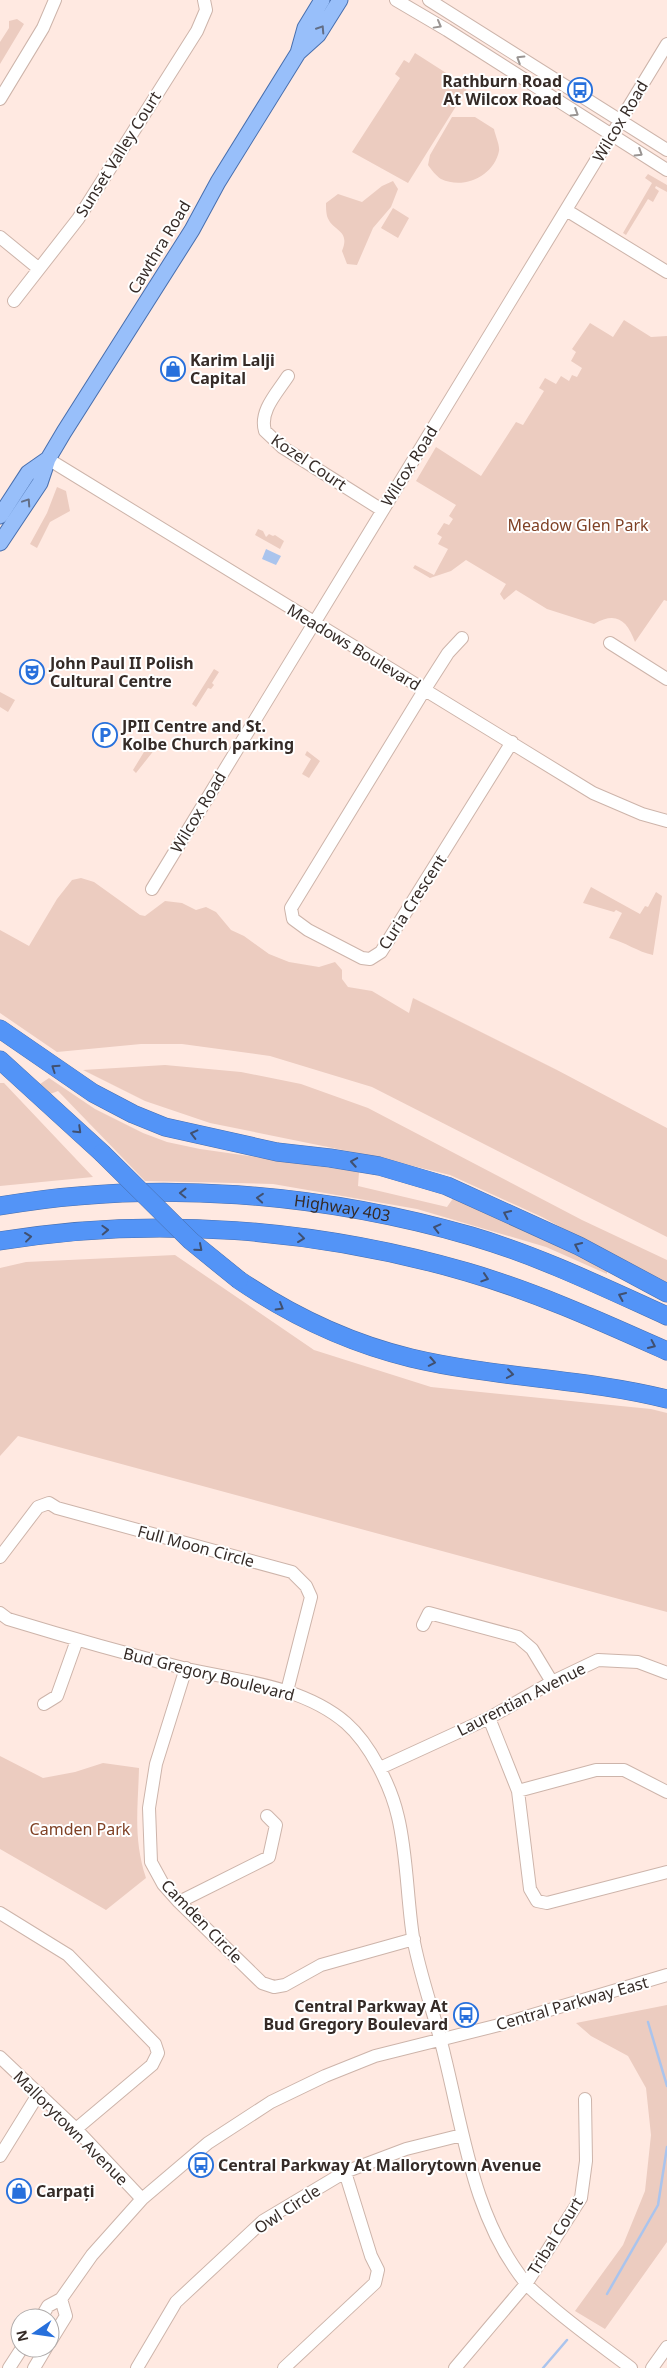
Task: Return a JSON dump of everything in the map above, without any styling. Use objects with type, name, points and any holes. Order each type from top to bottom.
[{"type":"highway","points":[[0,1030],[93,1092],[133,1114],[165,1127],[277,1152],[378,1166],[447,1186],[580,1246],[667,1293]]},
{"type":"highway","points":[[0,1060],[102,1153],[191,1241],[239,1280],[272,1302],[303,1319],[339,1335],[396,1354],[462,1368],[614,1388],[667,1399]]},
{"type":"highway","name":"Highway 403","points":[[0,1206],[96,1195],[181,1193],[277,1199],[336,1207],[382,1215],[472,1236],[566,1271],[667,1316]]},
{"type":"highway","points":[[0,1241],[99,1230],[180,1229],[277,1235],[338,1243],[420,1260],[501,1283],[598,1320],[667,1351]]},
{"type":"main road","name":"Cawthra Road","points":[[0,543],[40,483],[48,459],[192,230],[298,53],[305,28],[322,0]]},
{"type":"main road","name":"Cawthra Road","points":[[298,53],[318,35],[340,0]]},
{"type":"main road","name":"Cawthra Road","points":[[0,516],[28,473],[48,459]]},
{"type":"street","points":[[0,99],[44,28],[55,0]]},
{"type":"street","name":"Sunset Valley Court","points":[[14,301],[78,219],[197,31],[206,10],[204,0]]},
{"type":"street","points":[[396,0],[447,30],[667,170]]},
{"type":"street","points":[[429,0],[667,150]]},
{"type":"street","name":"Wilcox Road","points":[[152,889],[667,44]]},
{"type":"street","points":[[566,210],[667,272]]},
{"type":"street","points":[[0,238],[38,268]]},
{"type":"street","name":"Kozel Court","points":[[288,376],[266,411],[263,419],[265,431],[282,447],[382,510]]},
{"type":"street","name":"Meadows Boulevard","points":[[48,459],[593,793],[642,814],[667,821]]},
{"type":"street","name":"Curia Crescent","points":[[462,638],[448,653],[425,689],[291,908],[293,919],[308,930],[362,958],[375,957],[385,949],[512,742]]},
{"type":"street","points":[[610,643],[667,679]]},
{"type":"street","name":"Full Moon Circle","points":[[0,1557],[38,1507],[49,1503],[57,1508],[292,1572],[306,1586],[311,1597],[287,1691]]},
{"type":"street","name":"Bud Gregory Boulevard","points":[[0,1613],[8,1619],[77,1640],[287,1691],[320,1706],[346,1723],[361,1740],[380,1768],[398,1817],[414,1939],[440,2038],[462,2135],[480,2201],[494,2236],[526,2284],[564,2317],[631,2368]]},
{"type":"street","points":[[423,1625],[429,1613],[518,1637],[532,1649],[552,1682]]},
{"type":"street","points":[[44,1704],[56,1696],[77,1640]]},
{"type":"street","name":"Laurentian Avenue","points":[[380,1768],[489,1718],[552,1682],[598,1660],[638,1662],[667,1673]]},
{"type":"street","name":"Camden Circle","points":[[186,1668],[156,1764],[149,1808],[151,1862],[163,1884],[262,1983],[274,1987],[285,1985],[321,1964],[414,1939]]},
{"type":"street","points":[[489,1718],[518,1791],[530,1889],[537,1901],[547,1902],[667,1872]]},
{"type":"street","points":[[518,1791],[596,1770],[624,1770],[667,1792]]},
{"type":"street","points":[[179,1902],[269,1857],[276,1825],[267,1816]]},
{"type":"street","points":[[0,1913],[68,1955],[155,2044],[158,2053],[152,2065],[76,2129]]},
{"type":"street","name":"Central Parkway East","points":[[47,2308],[61,2299],[92,2255],[142,2199],[208,2143],[279,2098],[354,2064],[440,2038],[499,2025],[667,1975]]},
{"type":"street","name":"Mallorytown Avenue","points":[[0,2057],[76,2129],[142,2199]]},
{"type":"street","points":[[0,2156],[39,2093]]},
{"type":"street","name":"Tribal Court","points":[[526,2284],[581,2198],[586,2161],[585,2099]]},
{"type":"street","name":"Owl Circle","points":[[137,2368],[176,2302],[263,2221],[345,2172],[406,2149],[462,2135]]},
{"type":"street","points":[[284,2368],[375,2283],[378,2270],[345,2172]]},
{"type":"street","points":[[455,2368],[526,2284]]},
{"type":"street","points":[[60,2326],[66,2316],[61,2299]]},
{"type":"street","points":[[652,2368],[667,2347]]},
{"type":"green space","points":[[17,19],[24,24],[0,64],[0,42],[9,28],[9,21]]},
{"type":"green space","points":[[415,53],[468,87],[408,183],[352,152],[400,78],[395,74],[404,60],[409,63]]},
{"type":"green space","points":[[452,117],[475,117],[494,129],[498,143],[499,151],[491,167],[485,174],[468,182],[450,182],[441,179],[428,165],[430,155]]},
{"type":"green space","points":[[648,174],[667,185],[667,192],[656,186],[655,188],[659,191],[653,202],[648,199],[626,235],[623,233],[652,183],[645,178]]},
{"type":"green space","points":[[393,181],[398,189],[391,207],[373,228],[357,265],[347,264],[342,251],[344,244],[343,234],[329,221],[326,203],[338,194],[362,202],[382,186]]},
{"type":"green space","points":[[393,208],[409,218],[398,238],[381,228]]},
{"type":"green space","name":"Meadow Glen Park","points":[[624,320],[651,337],[667,336],[667,601],[664,600],[635,642],[624,623],[615,618],[602,620],[594,624],[547,609],[516,590],[504,600],[500,594],[506,584],[466,560],[451,571],[430,578],[413,568],[415,565],[434,575],[448,549],[438,544],[442,537],[437,534],[444,523],[449,525],[453,519],[449,516],[456,505],[416,481],[436,447],[481,476],[516,422],[523,425],[544,391],[539,388],[545,378],[556,384],[561,376],[569,381],[572,375],[577,377],[582,368],[571,361],[576,352],[572,349],[590,323],[613,337]]},
{"type":"green space","points":[[57,487],[66,491],[70,511],[50,522],[37,548],[30,544],[47,513]]},
{"type":"green space","points":[[258,529],[263,531],[266,537],[269,534],[275,535],[284,541],[280,549],[255,535]]},
{"type":"green space","points":[[214,669],[219,672],[212,683],[214,685],[211,689],[208,688],[196,707],[192,704]]},
{"type":"green space","points":[[0,692],[15,700],[8,712],[0,707]]},
{"type":"green space","points":[[150,742],[155,749],[136,773],[133,770]]},
{"type":"green space","points":[[307,751],[320,761],[309,778],[302,774],[311,759],[305,755]]},
{"type":"green space","points":[[81,878],[94,882],[140,915],[145,916],[165,901],[182,903],[196,910],[206,907],[216,912],[231,930],[244,936],[269,954],[289,962],[319,967],[335,962],[342,970],[342,979],[348,987],[372,991],[409,1013],[413,998],[557,1070],[667,1128],[667,1237],[372,1087],[270,1056],[182,1044],[141,1044],[57,1052],[0,1013],[0,930],[29,946],[57,899],[72,880]]},
{"type":"green space","points":[[591,887],[640,914],[645,906],[648,907],[656,892],[662,896],[653,955],[609,938],[622,913],[583,903]]},
{"type":"green space","points":[[165,1065],[241,1072],[301,1084],[368,1108],[582,1220],[667,1260],[667,1285],[542,1217],[450,1175],[372,1156],[210,1123],[145,1101],[83,1070]]},
{"type":"green space","points":[[49,1078],[95,1109],[143,1133],[167,1142],[200,1149],[359,1172],[358,1186],[447,1207],[454,1197],[502,1217],[607,1269],[607,1274],[546,1247],[417,1209],[273,1184],[145,1181],[58,1091],[50,1094],[40,1084]]},
{"type":"green space","points":[[0,1083],[4,1083],[93,1177],[0,1186]]},
{"type":"green space","points":[[175,1255],[314,1350],[431,1387],[651,1409],[667,1413],[667,1612],[18,1436],[0,1456],[0,1268],[26,1262]]},
{"type":"green space","name":"Camden Park","points":[[0,1756],[43,1778],[75,1772],[103,1763],[139,1768],[138,1836],[139,1850],[146,1878],[106,1910],[0,1849]]},
{"type":"green space","points":[[667,2005],[667,2242],[605,2329],[575,2311],[623,2245],[645,2191],[651,2135],[646,2088],[628,2056],[591,2036],[576,2023]]},
{"type":"water","points":[[266,549],[281,556],[276,565],[262,559]]},
{"type":"waterway","points":[[648,2022],[667,2086]]},
{"type":"waterway","points":[[607,2294],[658,2205],[667,2147]]},
{"type":"waterway","points":[[543,2368],[567,2340]]},
{"type":"place","name":"Rathburn Road At Wilcox Road","points":[[580,90]]},
{"type":"place","name":"Karim Lalji Capital","points":[[173,369]]},
{"type":"place","name":"John Paul II Polish Cultural Centre","points":[[32,672]]},
{"type":"place","name":"JPII Centre and St. Kolbe Church parking","points":[[105,735]]},
{"type":"place","name":"Central Parkway At Bud Gregory Boulevard","points":[[466,2015]]},
{"type":"place","name":"Central Parkway At Mallorytown Avenue","points":[[201,2165]]},
{"type":"place","name":"Carpați","points":[[19,2191]]}]
